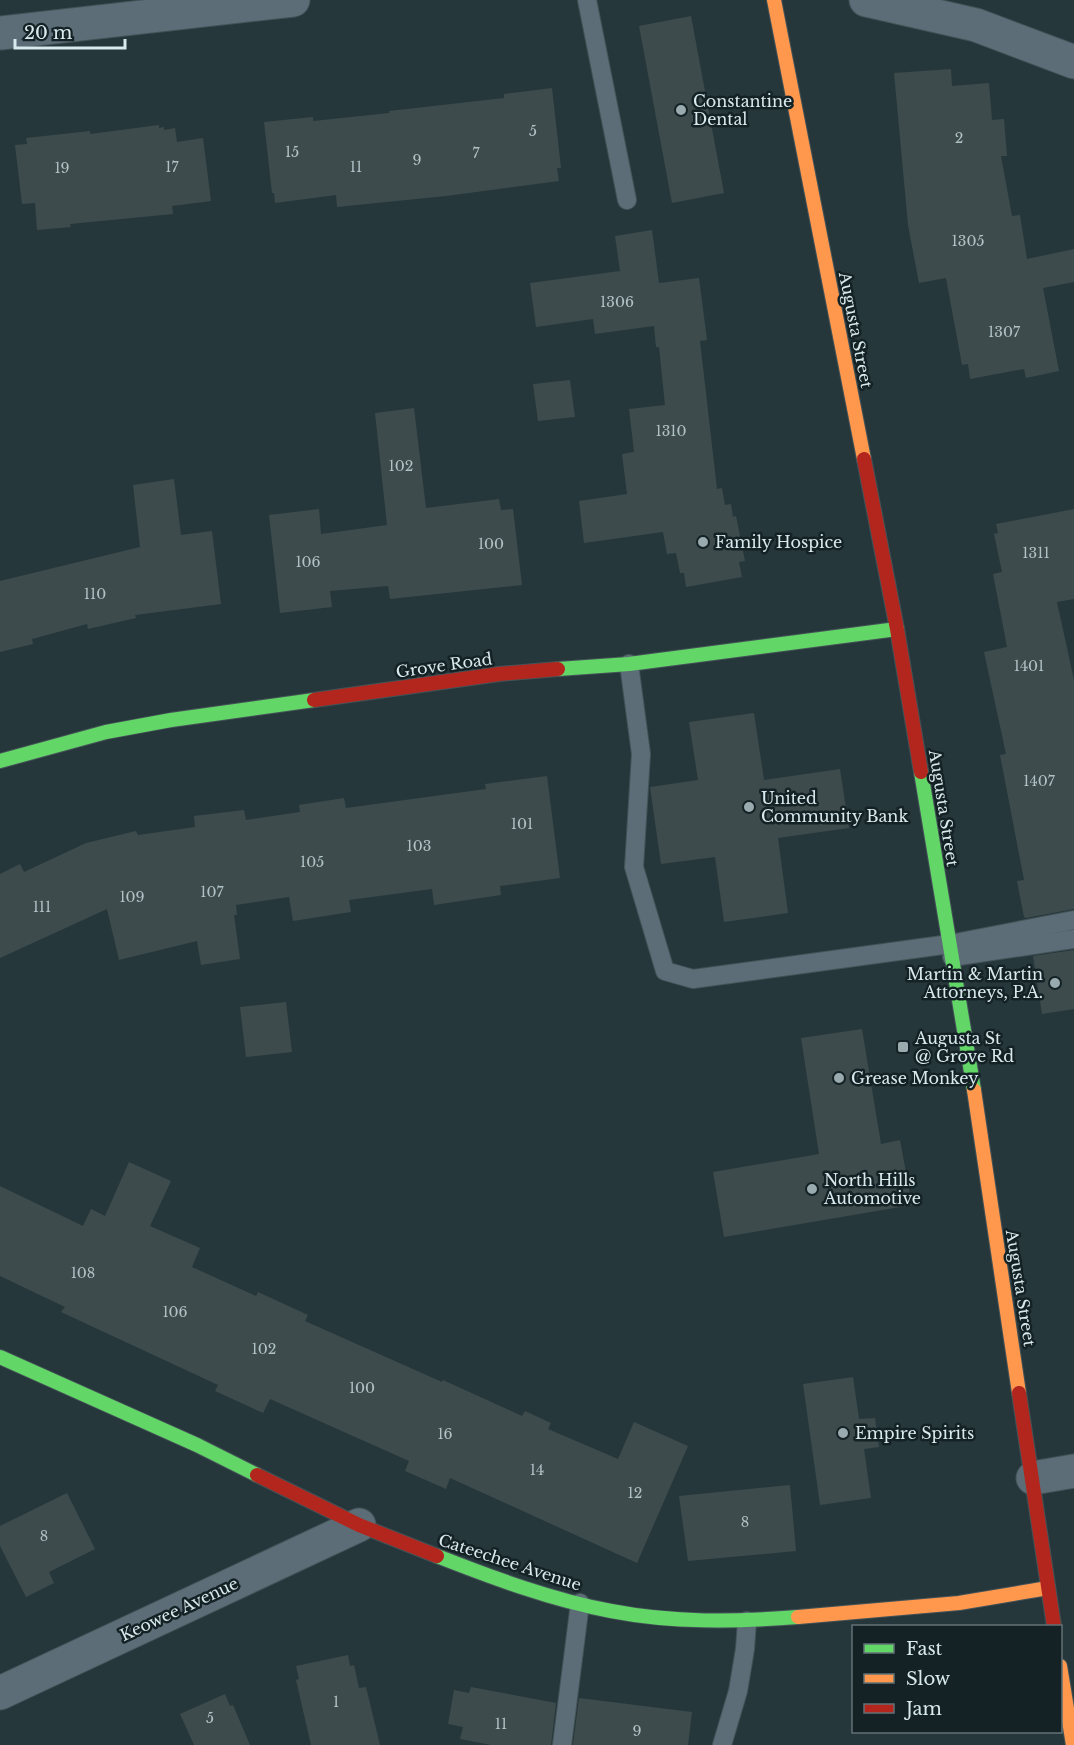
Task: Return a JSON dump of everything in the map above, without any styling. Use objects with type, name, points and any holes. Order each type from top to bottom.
[{"type":"main road","name":"Augusta Street","points":[[774,0],[897,629],[969,1056],[1054,1625]]},
{"type":"main road","name":"Grove Road","points":[[0,761],[106,732],[171,720],[499,675],[629,664],[897,629]]},
{"type":"main road","name":"Cateechee Avenue","points":[[0,1357],[198,1445],[359,1525],[465,1567],[549,1595],[611,1611],[681,1620],[747,1621],[959,1603],[1048,1588]]},
{"type":"main road","points":[[1062,1674],[1071,1710],[1073,1745]]},
{"type":"street","points":[[0,33],[293,0]]},
{"type":"street","points":[[866,0],[976,25],[1074,62]]},
{"type":"street","points":[[1033,1478],[1074,1471]]},
{"type":"street","name":"Keowee Avenue","points":[[0,1693],[359,1525]]},
{"type":"lane","points":[[586,0],[627,200]]},
{"type":"lane","points":[[629,664],[641,754],[634,867],[665,971],[693,979],[951,950],[1074,939]]},
{"type":"lane","points":[[951,950],[1074,920]]},
{"type":"lane","points":[[562,1745],[580,1603]]},
{"type":"lane","points":[[722,1745],[738,1691],[747,1621]]},
{"type":"building","name":"Constantine Dental","points":[[691,16],[724,193],[672,203],[639,26]]},
{"type":"building","points":[[951,69],[952,86],[989,83],[992,120],[1004,119],[1007,156],[1001,156],[1012,216],[1020,215],[1027,259],[1074,249],[1074,282],[1043,288],[1059,371],[1026,378],[1024,369],[970,379],[968,364],[962,365],[946,278],[919,283],[908,225],[894,73]]},
{"type":"building","points":[[552,88],[561,168],[557,168],[559,181],[337,207],[336,195],[275,203],[264,122],[313,117],[313,121],[389,113],[389,111],[504,98],[504,94]]},
{"type":"building","points":[[159,125],[159,128],[164,127],[164,130],[175,128],[177,142],[203,138],[211,201],[172,206],[173,214],[70,224],[71,227],[37,230],[35,203],[22,204],[15,145],[27,144],[26,138],[90,131],[90,134]]},
{"type":"building","points":[[652,230],[659,283],[699,278],[707,340],[700,341],[717,489],[722,488],[725,505],[731,504],[733,517],[736,516],[745,561],[739,562],[742,577],[686,587],[684,573],[680,573],[676,553],[667,554],[663,532],[584,543],[579,501],[627,494],[622,454],[634,452],[629,409],[665,405],[659,347],[656,347],[654,326],[595,334],[593,319],[536,327],[530,283],[620,271],[615,236]]},
{"type":"building","points":[[570,380],[575,417],[538,421],[533,384]]},
{"type":"building","points":[[414,408],[426,508],[499,499],[501,510],[513,509],[522,585],[390,599],[388,586],[330,591],[332,607],[280,613],[269,515],[319,509],[321,534],[387,525],[375,413]]},
{"type":"building","points":[[174,479],[181,535],[212,531],[221,604],[135,615],[136,618],[88,629],[87,624],[32,639],[33,644],[0,652],[0,581],[140,547],[133,485]]},
{"type":"building","points":[[1074,509],[1074,599],[1057,602],[1074,680],[1074,909],[1026,918],[1017,881],[1024,880],[1000,755],[1006,754],[984,652],[1007,647],[993,574],[1002,572],[994,534],[998,533],[996,524]]},
{"type":"building","name":"United Community Bank","points":[[754,713],[764,780],[840,769],[849,828],[778,838],[788,913],[724,922],[715,857],[661,864],[650,787],[698,780],[689,722]]},
{"type":"building","points":[[547,776],[560,878],[500,886],[501,895],[434,905],[432,889],[349,900],[351,912],[293,921],[289,897],[236,905],[237,915],[234,915],[240,959],[201,965],[197,941],[119,960],[107,909],[0,958],[0,874],[20,864],[24,872],[86,843],[136,831],[138,835],[195,827],[194,816],[244,810],[246,820],[300,812],[299,805],[344,798],[346,808],[486,789],[485,784]]},
{"type":"building","name":"Martin & Martin Attorneys, P.A.","points":[[1074,950],[1074,1009],[1042,1014],[1033,956]]},
{"type":"building","points":[[286,1002],[292,1052],[246,1057],[240,1007]]},
{"type":"building","name":"North Hills Automotive","points":[[862,1029],[881,1144],[900,1140],[912,1205],[724,1237],[713,1172],[819,1154],[801,1038]]},
{"type":"building","points":[[129,1162],[171,1181],[150,1226],[200,1248],[192,1267],[256,1296],[258,1292],[308,1315],[305,1321],[442,1382],[443,1380],[522,1416],[525,1411],[551,1423],[548,1429],[618,1459],[634,1422],[688,1446],[637,1563],[450,1478],[446,1489],[405,1471],[409,1461],[270,1399],[263,1413],[215,1391],[218,1385],[61,1312],[65,1307],[0,1276],[0,1186],[83,1226],[91,1209],[105,1216]]},
{"type":"building","name":"Empire Spirits","points":[[853,1377],[859,1419],[875,1418],[879,1447],[864,1449],[871,1498],[820,1505],[803,1384]]},
{"type":"building","points":[[790,1485],[796,1551],[688,1561],[679,1496]]},
{"type":"building","points":[[67,1493],[95,1549],[49,1572],[54,1583],[26,1597],[0,1546],[0,1526]]},
{"type":"building","points":[[348,1655],[350,1666],[354,1665],[359,1688],[366,1687],[380,1745],[311,1745],[296,1680],[299,1679],[296,1666]]},
{"type":"building","points":[[471,1687],[556,1703],[551,1745],[491,1745],[460,1739],[463,1727],[448,1724],[454,1690],[469,1693]]},
{"type":"building","points":[[225,1694],[230,1706],[233,1705],[250,1745],[194,1745],[180,1714]]},
{"type":"building","points":[[579,1698],[692,1712],[688,1745],[573,1745]]},
{"type":"traffic: fast","points":[[558,669],[629,664],[897,629]]},
{"type":"traffic: fast","points":[[0,761],[106,732],[171,720],[314,700]]},
{"type":"traffic: fast","points":[[921,772],[974,1090]]},
{"type":"traffic: fast","points":[[0,1357],[197,1445],[257,1475]]},
{"type":"traffic: fast","points":[[437,1556],[545,1595],[634,1615],[704,1620],[798,1617]]},
{"type":"traffic: slow","points":[[774,0],[864,459]]},
{"type":"traffic: slow","points":[[974,1090],[1019,1393]]},
{"type":"traffic: slow","points":[[798,1617],[959,1603],[1048,1588]]},
{"type":"traffic: slow","points":[[1062,1678],[1073,1745]]},
{"type":"traffic: jam","points":[[864,459],[897,629],[921,772]]},
{"type":"traffic: jam","points":[[314,700],[499,674],[558,669]]},
{"type":"traffic: jam","points":[[1019,1393],[1054,1625]]},
{"type":"traffic: jam","points":[[257,1475],[359,1525],[437,1556]]},
{"type":"place","name":"Constantine Dental","points":[[681,110]]},
{"type":"place","name":"Family Hospice","points":[[703,542]]},
{"type":"place","name":"United Community Bank","points":[[749,807]]},
{"type":"place","name":"Martin & Martin Attorneys, P.A.","points":[[1055,983]]},
{"type":"place","name":"Augusta St @ Grove Rd","points":[[903,1047]]},
{"type":"place","name":"Grease Monkey","points":[[839,1078]]},
{"type":"place","name":"North Hills Automotive","points":[[812,1189]]},
{"type":"place","name":"Empire Spirits","points":[[843,1433]]}]
